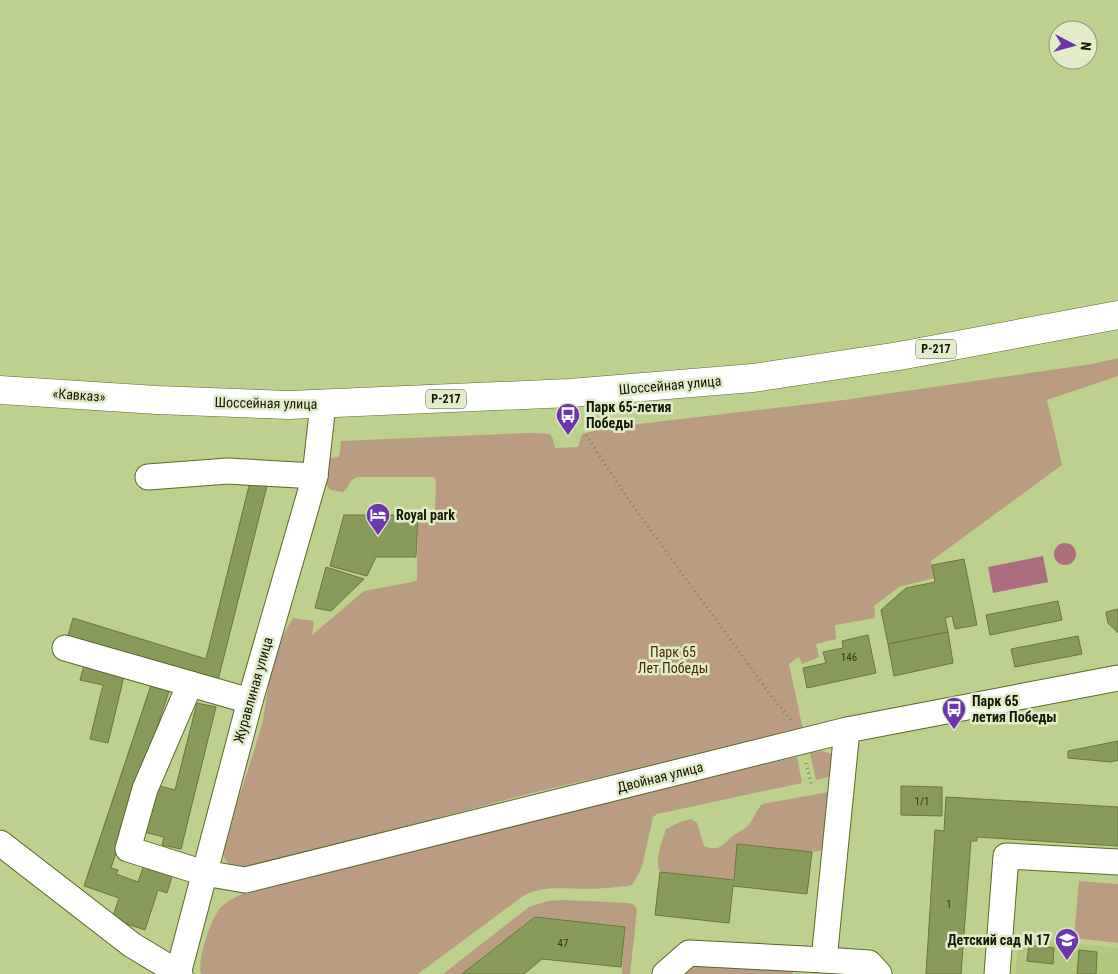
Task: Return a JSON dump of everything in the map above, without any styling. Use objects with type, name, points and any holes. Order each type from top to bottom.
[{"type":"highway","name":"Шоссейная улица","points":[[157,400],[289,405],[323,404],[570,393],[753,378],[899,356],[1118,315]]},
{"type":"highway","name":"«Кавказ»","points":[[0,390],[157,400]]},
{"type":"street","name":"Журавлиная улица","points":[[179,973],[250,701],[315,476],[323,404]]},
{"type":"street","points":[[148,477],[228,471],[315,476]]},
{"type":"street","points":[[65,648],[250,701]]},
{"type":"street","name":"Двойная улица","points":[[190,684],[145,789],[128,849],[204,873],[245,880],[847,730],[1118,678]]},
{"type":"street","points":[[832,965],[847,730]]},
{"type":"street","points":[[0,843],[132,945],[179,973]]},
{"type":"street","points":[[997,974],[1006,856],[1118,862]]},
{"type":"street","points":[[665,974],[689,954],[832,965],[868,963],[879,974]]},
{"type":"path","points":[[586,435],[626,496],[752,669],[789,719],[796,723],[812,787]]},
{"type":"shaded area","points":[[1065,543],[1073,546],[1076,554],[1073,562],[1065,565],[1057,562],[1054,554],[1057,546]]},
{"type":"shaded area","points":[[1043,556],[1048,582],[993,593],[988,567]]},
{"type":"shaded area","name":"Детский сад N 17","points":[[1019,938],[1118,948],[1118,974],[1015,974]]},
{"type":"green space","name":"Парк 65 Лет Победы","points":[[1118,358],[1118,376],[1047,400],[1062,465],[931,561],[934,578],[899,587],[874,606],[875,618],[835,625],[836,639],[816,644],[819,657],[802,664],[799,657],[789,664],[803,730],[532,793],[257,866],[244,868],[234,866],[226,861],[221,848],[263,720],[273,664],[279,645],[293,618],[314,621],[312,635],[364,591],[417,580],[418,515],[435,516],[436,479],[433,477],[358,477],[352,480],[343,492],[330,490],[325,482],[330,458],[339,457],[341,441],[529,433],[550,434],[555,448],[578,447],[582,434],[605,428],[844,400],[1092,364]]},
{"type":"green space","points":[[822,751],[832,754],[832,776],[816,780],[810,753]]},
{"type":"green space","points":[[797,757],[802,783],[657,814],[653,817],[642,867],[633,884],[596,889],[546,889],[523,896],[418,974],[201,974],[203,950],[209,929],[217,912],[227,902],[248,891],[725,773]]},
{"type":"green space","points":[[829,792],[823,850],[812,852],[738,844],[734,880],[660,872],[658,857],[666,829],[680,822],[691,819],[697,823],[704,846],[718,848],[747,827],[762,804]]},
{"type":"green space","points":[[1079,881],[1118,884],[1118,943],[1074,938]]},
{"type":"green space","points":[[548,901],[629,903],[634,905],[637,910],[630,974],[622,974],[625,927],[535,917],[462,974],[443,974],[529,907]]},
{"type":"green space","points":[[686,965],[792,970],[793,974],[675,974]]},
{"type":"building","points":[[251,478],[268,482],[217,684],[67,639],[73,618],[206,659]]},
{"type":"building","name":"Royal park","points":[[344,515],[418,515],[416,557],[376,557],[367,576],[330,566]]},
{"type":"building","points":[[964,559],[977,625],[955,629],[952,616],[945,618],[948,632],[888,644],[881,610],[906,588],[935,582],[932,565]]},
{"type":"building","points":[[326,567],[364,579],[331,611],[315,608]]},
{"type":"building","points":[[1058,601],[1062,620],[990,635],[986,615]]},
{"type":"building","points":[[1118,609],[1118,633],[1108,623],[1106,612]]},
{"type":"building","points":[[948,632],[953,663],[894,676],[888,644]]},
{"type":"building","points":[[868,635],[876,673],[807,688],[803,668],[826,663],[823,652],[843,648],[842,641]]},
{"type":"building","points":[[1078,636],[1082,654],[1015,667],[1011,649]]},
{"type":"building","points":[[85,662],[125,672],[108,743],[90,739],[103,685],[80,680]]},
{"type":"building","points":[[153,679],[171,685],[111,868],[118,870],[116,874],[138,882],[147,857],[175,867],[167,893],[158,890],[145,930],[112,919],[119,898],[84,886]]},
{"type":"building","points":[[197,703],[216,707],[181,849],[162,845],[164,837],[144,832],[156,785],[175,790]]},
{"type":"building","points":[[1118,741],[1118,760],[1111,762],[1068,758],[1068,751]]},
{"type":"building","points":[[901,786],[942,787],[942,816],[901,815]]},
{"type":"building","points":[[946,797],[1118,807],[1118,846],[977,837],[977,841],[971,841],[961,974],[926,974],[935,830],[944,831]]},
{"type":"building","points":[[737,844],[812,852],[807,894],[733,886],[729,923],[655,915],[660,872],[734,880]]},
{"type":"building","points":[[535,917],[625,927],[621,967],[542,959],[524,974],[462,974]]},
{"type":"building","points":[[1029,945],[1054,948],[1053,964],[1027,961]]},
{"type":"building","points":[[1079,950],[1097,952],[1096,974],[1077,974]]},
{"type":"place","name":"Парк 65-летия Победы","points":[[568,436]]},
{"type":"place","name":"Royal park","points":[[378,536]]},
{"type":"place","name":"Парк 65 летия Победы","points":[[954,730]]},
{"type":"place","name":"Детский сад N 17","points":[[1067,961]]}]
